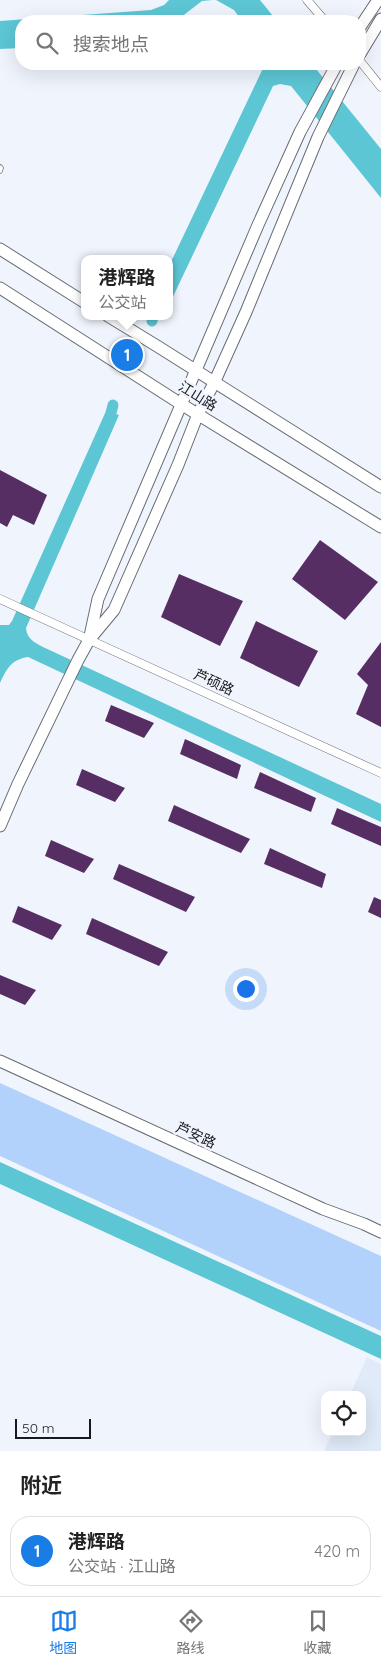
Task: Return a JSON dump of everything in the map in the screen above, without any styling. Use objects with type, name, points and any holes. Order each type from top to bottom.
[{"type":"main road","points":[[366,18],[378,0]]},
{"type":"main road","points":[[366,44],[381,19]]},
{"type":"main road","points":[[89,640],[98,599],[195,370],[300,132],[333,70]]},
{"type":"main road","points":[[0,826],[18,784],[78,660],[89,640],[114,610],[178,465],[198,414],[246,312],[318,137],[351,70]]},
{"type":"main road","points":[[0,249],[81,300]]},
{"type":"main road","name":"江山路","points":[[0,288],[181,404],[381,527]]},
{"type":"main road","name":"江山路","points":[[114,320],[381,487]]},
{"type":"main road","name":"芦安路","points":[[0,1061],[323,1209],[381,1232]]},
{"type":"street","points":[[307,0],[320,15]]},
{"type":"street","points":[[366,69],[381,88]]},
{"type":"street","name":"芦硕路","points":[[0,599],[381,772]]},
{"type":"shaded area","points":[[169,0],[213,0],[202,1],[184,15],[82,15],[151,10],[164,5]]},
{"type":"shaded area","points":[[216,0],[260,0],[272,15],[238,15],[234,10]]},
{"type":"shaded area","points":[[15,20],[15,48],[0,49],[0,21]]},
{"type":"shaded area","points":[[262,70],[317,70],[381,149],[381,198],[291,86],[280,84],[273,86],[173,297],[173,258]]},
{"type":"shaded area","points":[[106,411],[119,415],[26,628],[29,638],[43,647],[381,804],[381,822],[28,657],[17,660],[10,666],[0,683],[0,625],[9,625],[12,621]]},
{"type":"shaded area","points":[[0,1083],[381,1256],[381,1331],[0,1156]]},
{"type":"shaded area","points":[[0,1162],[381,1336],[381,1359],[0,1184]]},
{"type":"shaded area","points":[[367,1357],[381,1364],[381,1451],[324,1451],[331,1436],[366,1436],[366,1391],[352,1391]]},
{"type":"building","points":[[0,470],[47,495],[34,525],[13,515],[7,527],[0,523]]},
{"type":"building","points":[[320,540],[378,582],[345,620],[292,579]]},
{"type":"building","points":[[179,574],[243,601],[220,646],[161,617]]},
{"type":"building","points":[[256,621],[318,651],[299,687],[240,658]]},
{"type":"building","points":[[381,642],[381,727],[356,714],[368,685],[357,674]]},
{"type":"building","points":[[111,705],[154,723],[144,738],[105,721]]},
{"type":"building","points":[[185,739],[241,765],[237,779],[180,754]]},
{"type":"building","points":[[82,769],[125,788],[115,802],[76,785]]},
{"type":"building","points":[[260,772],[316,798],[311,812],[254,788]]},
{"type":"building","points":[[174,805],[250,839],[241,853],[168,821]]},
{"type":"building","points":[[337,808],[381,827],[381,846],[331,824]]},
{"type":"building","points":[[51,840],[94,859],[84,873],[45,856]]},
{"type":"building","points":[[270,848],[326,874],[322,888],[264,864]]},
{"type":"building","points":[[119,864],[195,897],[186,912],[113,879]]},
{"type":"building","points":[[374,897],[381,900],[381,918],[368,912]]},
{"type":"building","points":[[18,906],[62,925],[52,940],[12,922]]},
{"type":"building","points":[[92,918],[168,952],[159,966],[86,934]]},
{"type":"building","points":[[0,975],[36,990],[25,1005],[0,994]]},
{"type":"waterway","points":[[111,413],[113,405]]},
{"type":"place","name":"港辉路","points":[[127,355]]}]
